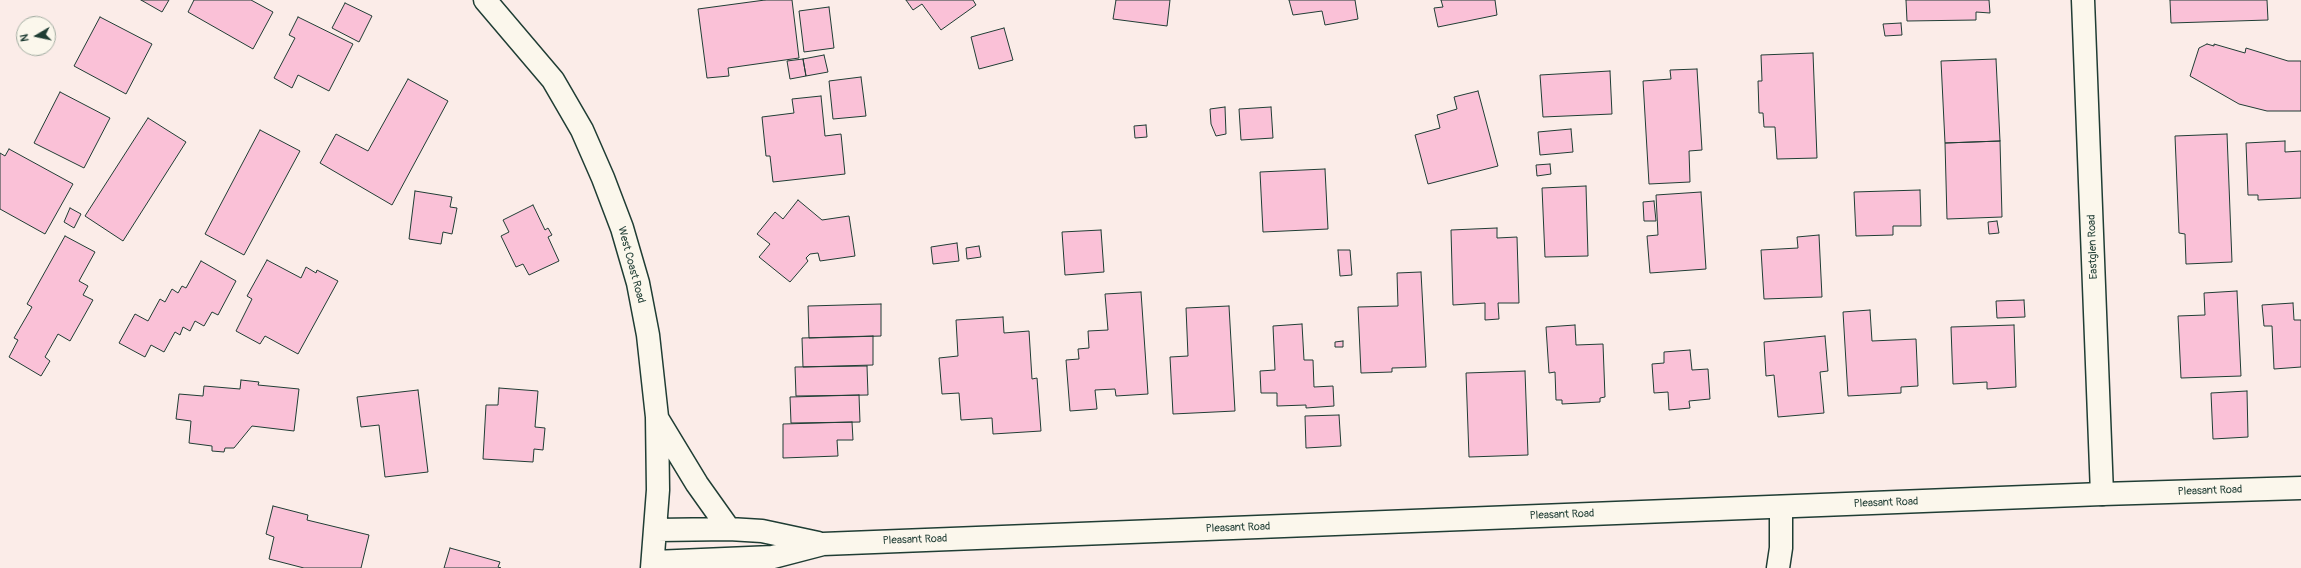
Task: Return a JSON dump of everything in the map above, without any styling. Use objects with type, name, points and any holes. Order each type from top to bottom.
[{"type":"main road","name":"West Coast Road","points":[[485,0],[553,80],[582,130],[603,178],[622,228],[638,282],[648,335],[657,417],[657,530],[653,565]]},
{"type":"main road","name":"Eastglen Road","points":[[2083,0],[2102,494]]},
{"type":"main road","points":[[657,417],[697,484],[728,529]]},
{"type":"main road","name":"Pleasant Road","points":[[653,565],[746,563],[823,544],[2102,494],[2301,488]]},
{"type":"main road","points":[[1778,568],[1781,548],[1781,507]]},
{"type":"main road","name":"Pleasant Road","points":[[657,530],[728,529],[762,531],[823,544]]},
{"type":"building","points":[[141,0],[169,0],[162,12]]},
{"type":"building","points":[[194,0],[251,0],[273,12],[253,49],[188,12]]},
{"type":"building","points":[[765,0],[792,0],[799,58],[728,68],[729,76],[707,78],[698,9]]},
{"type":"building","points":[[906,0],[973,0],[976,5],[941,30],[922,4],[913,10]]},
{"type":"building","points":[[1116,0],[1170,0],[1167,26],[1113,19]]},
{"type":"building","points":[[1289,0],[1355,0],[1358,19],[1325,25],[1322,11],[1293,15]]},
{"type":"building","points":[[1441,0],[1495,0],[1497,15],[1438,27],[1434,8],[1443,7]]},
{"type":"building","points":[[1906,0],[1989,0],[1990,13],[1976,12],[1976,20],[1907,21]]},
{"type":"building","points":[[2170,0],[2267,0],[2268,20],[2171,23]]},
{"type":"building","points":[[345,3],[372,16],[359,42],[332,28]]},
{"type":"building","points":[[829,7],[834,48],[804,52],[799,11]]},
{"type":"building","points":[[100,17],[152,44],[126,94],[74,66]]},
{"type":"building","points":[[298,17],[353,44],[329,91],[298,75],[292,88],[274,78],[295,38],[289,35]]},
{"type":"building","points":[[1901,23],[1902,35],[1885,36],[1883,24]]},
{"type":"building","points":[[1004,28],[1013,60],[979,69],[971,37]]},
{"type":"building","points":[[2207,44],[2214,46],[2214,44],[2245,53],[2246,48],[2288,61],[2301,61],[2301,111],[2267,111],[2239,104],[2190,76],[2199,48]]},
{"type":"building","points":[[1813,53],[1817,158],[1777,159],[1775,127],[1764,127],[1763,113],[1759,113],[1758,81],[1762,81],[1761,55]]},
{"type":"building","points":[[824,55],[828,72],[806,76],[803,59]]},
{"type":"building","points":[[803,59],[806,76],[790,79],[787,61]]},
{"type":"building","points":[[1996,59],[2000,141],[1945,143],[1941,61]]},
{"type":"building","points":[[1697,69],[1702,150],[1689,151],[1690,182],[1649,184],[1643,81],[1671,79],[1670,70]]},
{"type":"building","points":[[1610,71],[1612,114],[1543,117],[1540,75]]},
{"type":"building","points":[[861,77],[866,116],[833,119],[829,81]]},
{"type":"building","points":[[408,79],[448,101],[392,205],[320,163],[336,134],[368,151]]},
{"type":"building","points":[[1478,91],[1498,166],[1428,184],[1415,135],[1440,128],[1437,115],[1457,109],[1454,97]]},
{"type":"building","points":[[60,92],[110,118],[84,168],[34,143]]},
{"type":"building","points":[[821,96],[825,136],[841,134],[845,174],[773,182],[770,156],[766,156],[762,117],[794,113],[792,99]]},
{"type":"building","points":[[1225,107],[1226,134],[1216,136],[1211,124],[1210,109]]},
{"type":"building","points":[[1271,107],[1273,138],[1241,140],[1239,109]]},
{"type":"building","points":[[148,118],[186,142],[123,241],[85,216]]},
{"type":"building","points":[[1146,125],[1147,137],[1135,138],[1134,126]]},
{"type":"building","points":[[1571,129],[1573,152],[1540,155],[1538,132]]},
{"type":"building","points":[[260,130],[300,151],[244,255],[205,234]]},
{"type":"building","points":[[2227,134],[2232,262],[2186,264],[2185,234],[2179,233],[2175,136]]},
{"type":"building","points":[[2000,141],[2002,217],[1947,219],[1945,143]]},
{"type":"building","points":[[2285,141],[2285,152],[2301,151],[2301,198],[2258,200],[2258,195],[2248,195],[2246,143]]},
{"type":"building","points":[[9,149],[73,184],[45,234],[0,209],[0,153],[5,156]]},
{"type":"building","points":[[1550,164],[1551,174],[1537,176],[1536,165]]},
{"type":"building","points":[[1325,169],[1328,229],[1263,232],[1260,172]]},
{"type":"building","points":[[1586,186],[1588,256],[1545,257],[1542,188]]},
{"type":"building","points":[[1920,190],[1921,226],[1893,226],[1893,235],[1856,236],[1854,192]]},
{"type":"building","points":[[415,191],[452,197],[450,207],[457,208],[452,234],[443,232],[441,244],[409,239]]},
{"type":"building","points":[[1701,192],[1706,269],[1650,273],[1647,236],[1658,235],[1656,195]]},
{"type":"building","points":[[798,200],[822,220],[849,216],[855,256],[820,261],[818,253],[810,254],[806,258],[808,261],[790,282],[759,257],[770,244],[757,234],[775,212],[783,219]]},
{"type":"building","points":[[1654,201],[1656,221],[1644,221],[1643,202]]},
{"type":"building","points":[[533,205],[545,230],[548,228],[552,235],[548,237],[559,261],[529,275],[523,264],[516,267],[501,236],[509,232],[503,220]]},
{"type":"building","points":[[70,208],[81,214],[74,228],[64,222]]},
{"type":"building","points":[[1997,221],[1999,233],[1989,234],[1988,222]]},
{"type":"building","points":[[1497,228],[1497,238],[1517,237],[1519,303],[1498,303],[1499,319],[1485,320],[1485,303],[1453,305],[1451,230]]},
{"type":"building","points":[[1101,230],[1104,272],[1065,275],[1062,232]]},
{"type":"building","points":[[1819,235],[1822,297],[1764,299],[1761,250],[1798,248],[1797,237]]},
{"type":"building","points":[[65,236],[95,252],[79,281],[88,286],[83,295],[93,300],[70,341],[58,334],[45,357],[50,361],[41,376],[9,357],[18,340],[14,338],[32,307],[27,304]]},
{"type":"building","points":[[957,243],[959,261],[933,264],[931,247]]},
{"type":"building","points":[[979,246],[981,257],[967,259],[966,248]]},
{"type":"building","points":[[1338,250],[1350,250],[1352,275],[1340,276]]},
{"type":"building","points":[[267,260],[301,278],[306,267],[316,273],[317,270],[338,281],[298,354],[265,336],[260,344],[236,331],[252,299],[247,296]]},
{"type":"building","points":[[201,261],[236,281],[218,315],[212,312],[204,326],[195,321],[190,331],[183,327],[180,335],[175,332],[164,352],[151,345],[145,357],[119,343],[135,314],[148,321],[160,299],[165,302],[172,289],[178,293],[182,286],[186,288]]},
{"type":"building","points":[[1421,272],[1426,367],[1392,368],[1392,372],[1361,373],[1358,307],[1398,306],[1397,273]]},
{"type":"building","points":[[2237,291],[2241,376],[2181,378],[2178,316],[2205,315],[2204,293]]},
{"type":"building","points":[[1141,292],[1148,394],[1116,396],[1115,389],[1095,390],[1097,409],[1070,411],[1066,360],[1079,359],[1078,349],[1089,348],[1088,331],[1108,330],[1105,294]]},
{"type":"building","points":[[2024,300],[2025,317],[1997,318],[1996,301]]},
{"type":"building","points":[[2293,303],[2294,320],[2301,320],[2301,367],[2274,369],[2272,326],[2264,326],[2262,305]]},
{"type":"building","points":[[881,304],[881,336],[809,338],[808,306]]},
{"type":"building","points":[[1229,306],[1235,411],[1173,414],[1170,357],[1188,356],[1186,308]]},
{"type":"building","points":[[1870,310],[1872,341],[1916,339],[1918,386],[1901,387],[1901,393],[1848,396],[1843,312]]},
{"type":"building","points":[[1003,317],[1004,333],[1029,331],[1032,379],[1037,378],[1041,431],[993,434],[992,418],[961,420],[959,393],[942,394],[939,358],[958,356],[956,320]]},
{"type":"building","points":[[1302,324],[1304,360],[1313,360],[1314,387],[1333,386],[1334,406],[1306,408],[1306,405],[1277,406],[1277,393],[1261,393],[1260,371],[1275,370],[1273,326]]},
{"type":"building","points":[[1575,325],[1576,345],[1603,344],[1605,397],[1600,398],[1600,402],[1562,404],[1562,400],[1556,400],[1555,372],[1549,373],[1546,327]]},
{"type":"building","points":[[2014,325],[2016,387],[1987,389],[1987,382],[1953,384],[1951,327]]},
{"type":"building","points":[[873,336],[873,365],[803,367],[802,338]]},
{"type":"building","points":[[1825,336],[1828,371],[1820,372],[1824,413],[1778,417],[1774,375],[1766,376],[1764,342]]},
{"type":"building","points":[[1343,341],[1343,347],[1335,347],[1335,342]]},
{"type":"building","points":[[1690,350],[1692,370],[1708,369],[1710,399],[1689,401],[1690,408],[1669,410],[1668,392],[1654,393],[1652,364],[1664,363],[1664,352]]},
{"type":"building","points":[[867,366],[868,395],[796,396],[795,367]]},
{"type":"building","points":[[1525,371],[1528,455],[1469,457],[1466,373]]},
{"type":"building","points":[[241,380],[259,382],[258,385],[299,389],[294,431],[252,426],[234,448],[225,448],[224,452],[212,451],[212,446],[189,443],[191,421],[176,419],[179,394],[203,396],[204,386],[240,389]]},
{"type":"building","points":[[499,388],[538,391],[535,427],[545,428],[543,450],[534,449],[533,462],[483,459],[486,405],[498,405]]},
{"type":"building","points":[[418,390],[428,472],[385,477],[379,425],[361,427],[357,397]]},
{"type":"building","points":[[2247,391],[2248,437],[2213,439],[2211,393]]},
{"type":"building","points":[[859,395],[860,422],[791,423],[790,397]]},
{"type":"building","points":[[1339,415],[1341,446],[1306,448],[1305,416]]},
{"type":"building","points":[[852,422],[853,440],[837,440],[838,456],[783,458],[783,424]]},
{"type":"building","points":[[273,506],[308,515],[307,520],[369,535],[361,568],[304,568],[269,559],[274,537],[266,534]]},
{"type":"building","points":[[450,548],[500,562],[498,567],[501,568],[444,568]]}]
